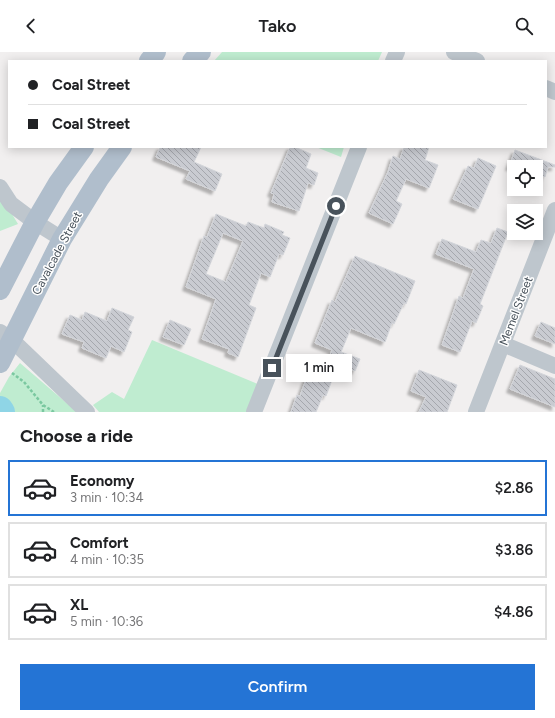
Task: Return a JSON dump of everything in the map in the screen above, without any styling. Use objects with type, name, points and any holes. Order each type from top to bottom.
[{"type":"main road","points":[[150,60],[156,52]]},
{"type":"main road","points":[[193,60],[201,52]]},
{"type":"main road","points":[[0,290],[35,222],[58,183],[83,148]]},
{"type":"main road","name":"Cavalcade Street","points":[[5,367],[6,336],[62,239],[99,179],[121,148]]},
{"type":"street","points":[[454,52],[474,60]]},
{"type":"street","points":[[254,412],[359,148]]},
{"type":"street","points":[[0,186],[11,204],[35,222],[62,239]]},
{"type":"street","name":"Memel Street","points":[[476,412],[555,210]]},
{"type":"street","points":[[6,336],[87,412]]},
{"type":"street","points":[[503,344],[555,366]]},
{"type":"path","points":[[5,367],[24,382],[43,405],[54,412]]},
{"type":"path","points":[[42,412],[43,405]]},
{"type":"green space","points":[[222,52],[382,52],[378,60],[215,60]]},
{"type":"green space","points":[[318,148],[344,148],[341,157]]},
{"type":"green space","points":[[0,194],[18,224],[0,231]]},
{"type":"green space","points":[[152,340],[260,385],[249,412],[99,412],[93,405],[112,392],[124,399]]},
{"type":"green space","points":[[20,363],[77,412],[0,412],[0,393],[9,377]]},
{"type":"building","points":[[160,148],[201,148],[194,162],[222,174],[215,191],[186,179],[190,171],[156,157]]},
{"type":"building","points":[[290,148],[297,148],[311,154],[306,168],[318,173],[314,185],[308,183],[299,211],[272,202],[274,194],[271,193]]},
{"type":"building","points":[[404,148],[429,148],[425,160],[438,165],[429,188],[406,179],[396,201],[402,204],[393,224],[369,213],[388,172],[393,156],[400,159]]},
{"type":"building","points":[[515,150],[542,160],[511,160]]},
{"type":"building","points":[[478,158],[496,166],[478,209],[453,199],[468,166],[474,168]]},
{"type":"building","points":[[543,160],[555,165],[555,167],[548,167],[545,177],[543,176]]},
{"type":"building","points":[[216,214],[246,226],[248,222],[264,228],[265,224],[284,232],[282,235],[290,238],[283,255],[279,254],[270,277],[261,273],[249,305],[256,308],[238,357],[228,353],[229,349],[202,339],[216,299],[186,287],[204,236],[207,237]],"holes":[[[223,233],[243,241],[226,282],[206,274]]]},
{"type":"building","points":[[497,228],[507,232],[480,304],[483,306],[476,323],[472,321],[460,352],[442,345],[459,296],[463,298],[474,269],[436,254],[442,239],[476,252],[481,240],[491,243]]},
{"type":"building","points":[[355,256],[415,281],[406,304],[404,303],[394,324],[392,323],[385,342],[351,328],[341,352],[360,359],[355,371],[328,360],[332,350],[315,343],[332,300],[335,302]]},
{"type":"building","points":[[112,308],[134,317],[128,330],[132,332],[124,352],[111,346],[106,358],[82,348],[84,342],[62,334],[70,315],[82,320],[85,312],[107,321]]},
{"type":"building","points":[[170,320],[191,329],[184,345],[163,337]]},
{"type":"building","points":[[541,322],[555,328],[555,344],[535,336]]},
{"type":"building","points":[[520,365],[555,379],[555,407],[510,389]]},
{"type":"building","points":[[419,370],[457,385],[447,412],[419,412],[426,397],[411,391]]},
{"type":"building","points":[[309,371],[332,380],[326,396],[323,395],[316,412],[291,412],[297,395],[300,396]]},
{"type":"route","points":[[272,368],[336,206]]}]
